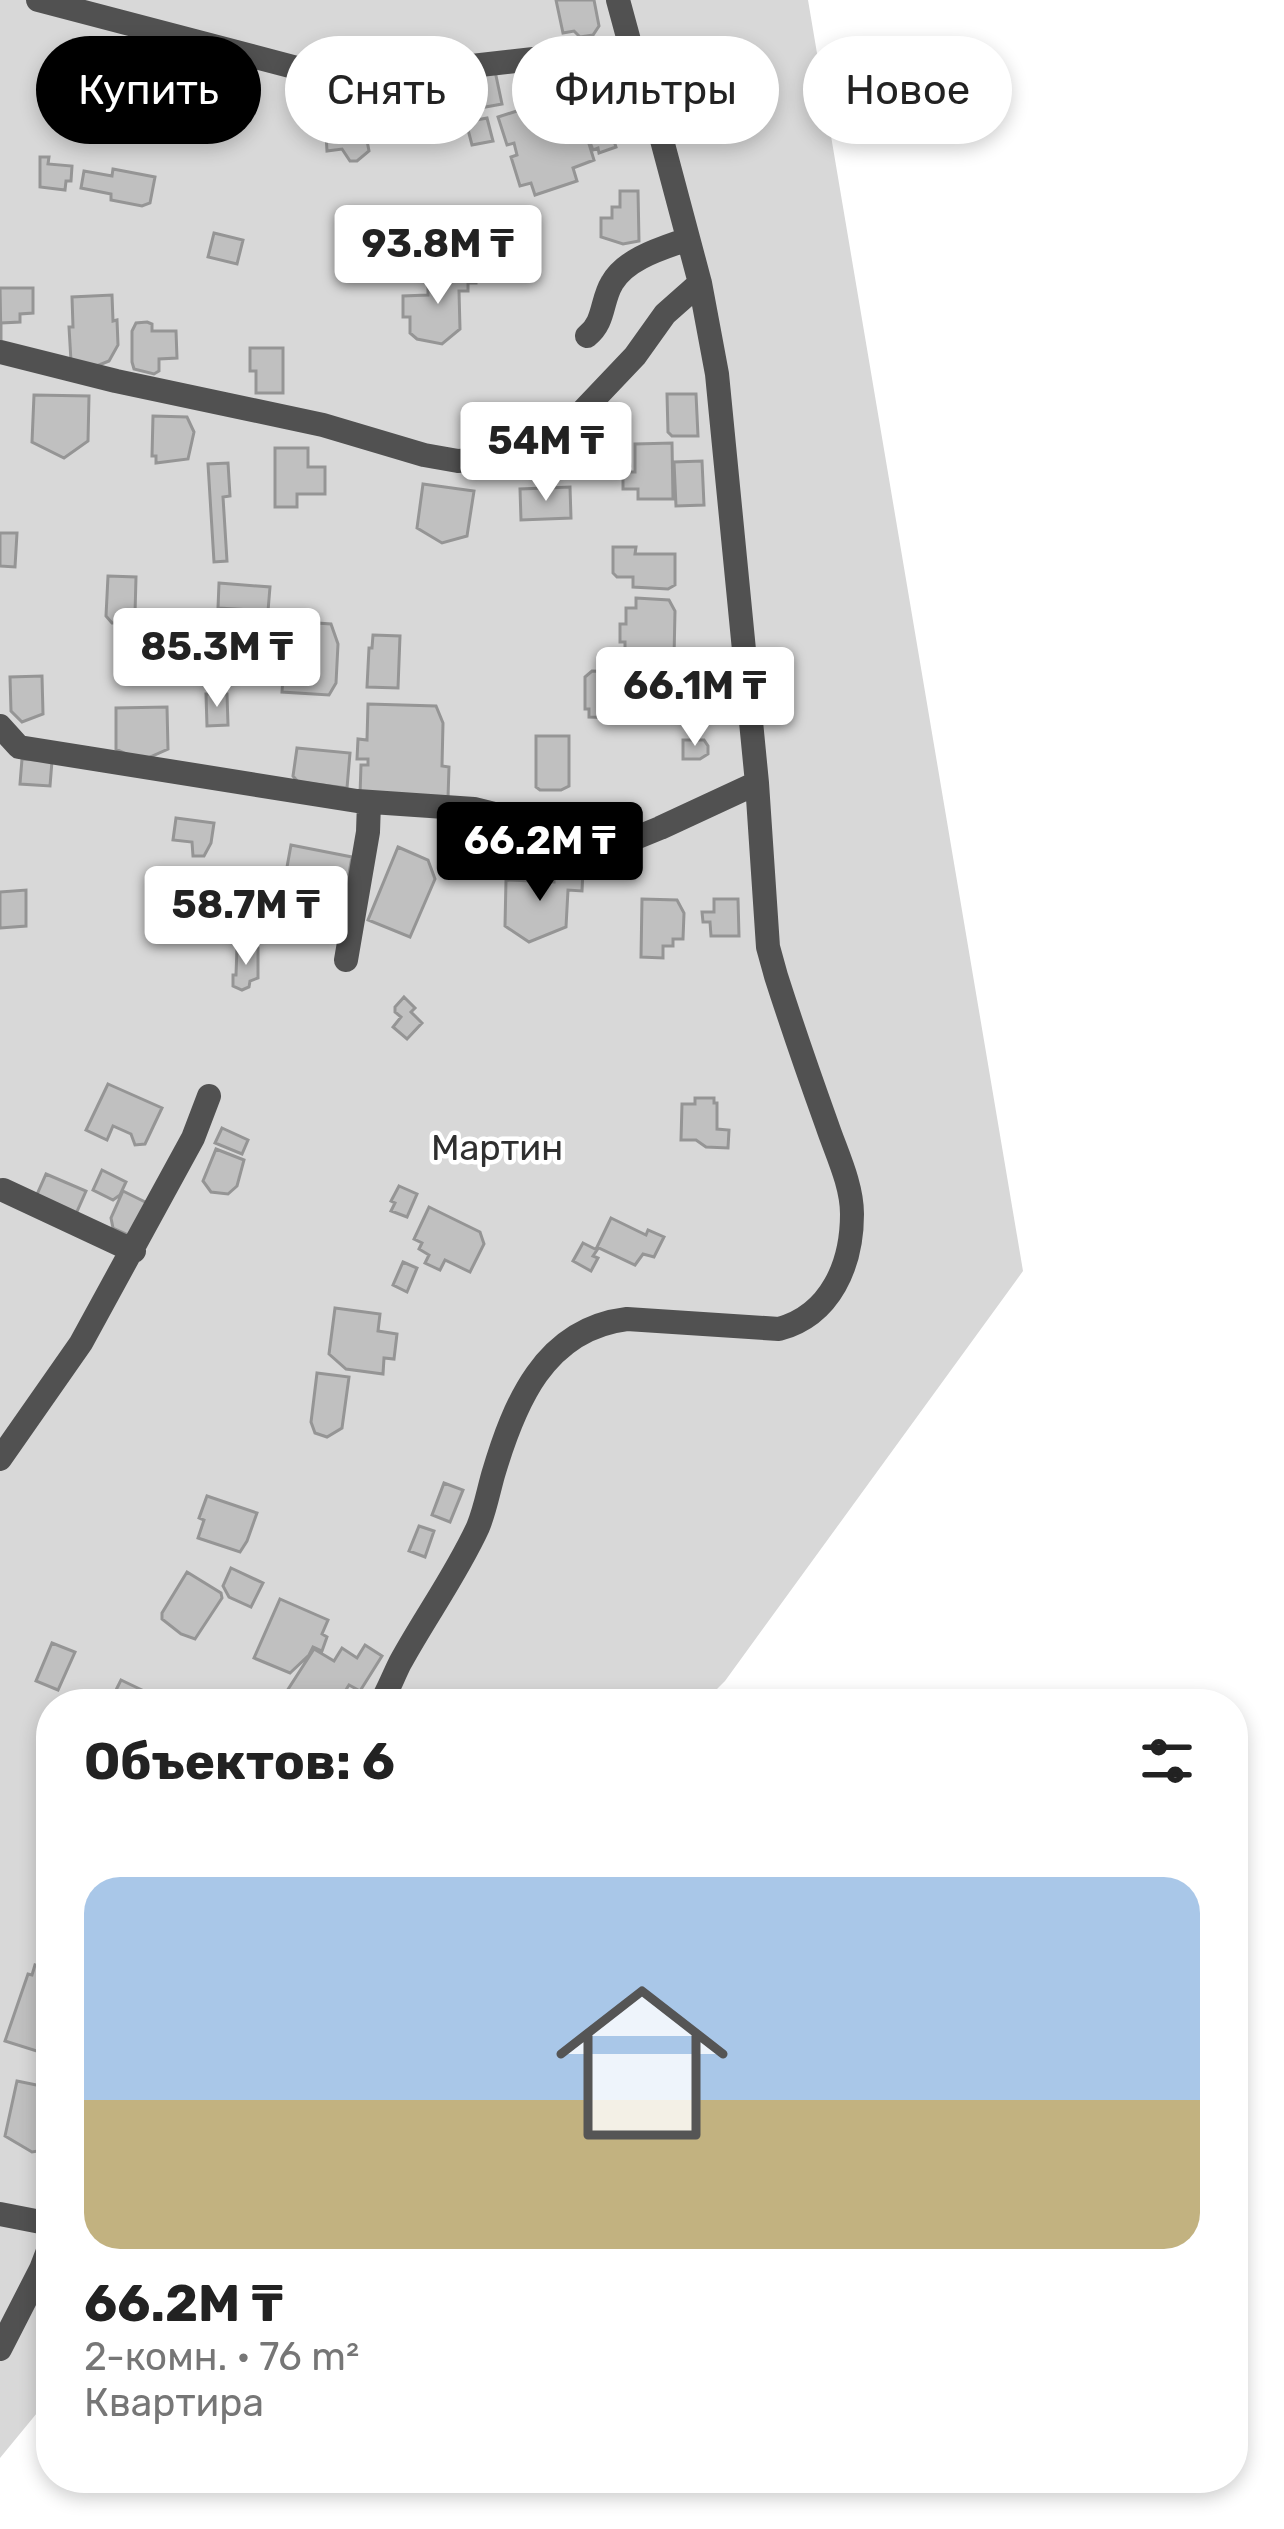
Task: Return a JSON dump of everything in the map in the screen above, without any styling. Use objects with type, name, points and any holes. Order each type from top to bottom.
[{"type":"street","points":[[38,0],[334,74],[410,73],[512,61]]},
{"type":"street","points":[[618,0],[628,36]]},
{"type":"street","points":[[387,1689],[484,1514],[514,1412],[538,1371],[562,1344],[605,1322],[627,1319],[779,1329],[797,1324],[825,1301],[847,1252],[852,1211],[843,1172],[768,947],[717,374],[700,283],[663,144]]},
{"type":"street","points":[[587,336],[603,314],[613,280],[624,269],[688,239]]},
{"type":"street","points":[[0,352],[322,425],[424,455],[488,459],[519,455],[559,436],[635,356],[665,314],[700,283]]},
{"type":"street","points":[[0,726],[19,747],[369,802],[474,808],[610,842],[638,837],[757,783]]},
{"type":"street","points":[[346,960],[369,802]]},
{"type":"street","points":[[0,1459],[81,1343],[134,1251],[193,1138],[209,1096]]},
{"type":"street","points":[[3,1190],[134,1251]]},
{"type":"street","points":[[0,2214],[36,2221]]},
{"type":"street","points":[[0,2349],[36,2279]]},
{"type":"green space","name":"Мартин","points":[[0,0],[808,0],[814,36],[803,36],[803,144],[832,144],[1023,1271],[717,1689],[36,1689],[36,2414],[0,2458]]},
{"type":"building","points":[[556,0],[594,0],[599,26],[593,35],[563,33]]},
{"type":"building","points":[[495,71],[502,104],[488,107],[488,72]]},
{"type":"building","points":[[512,113],[512,144],[507,145],[498,117]]},
{"type":"building","points":[[327,144],[368,144],[369,151],[350,161],[342,149],[327,151]]},
{"type":"building","points":[[514,144],[589,144],[594,160],[573,168],[577,181],[535,195],[531,183],[520,186],[511,157],[517,155]]},
{"type":"building","points":[[591,144],[616,147],[599,153],[598,148],[593,150]]},
{"type":"building","points":[[40,157],[49,157],[48,164],[72,166],[65,190],[40,187]]},
{"type":"building","points":[[113,169],[155,177],[150,203],[142,206],[111,200],[111,194],[81,188],[84,171],[112,176]]},
{"type":"building","points":[[620,191],[638,191],[639,241],[623,244],[601,237],[601,218],[612,218],[612,207],[620,207]]},
{"type":"building","points":[[350,228],[382,229],[381,243],[350,245]]},
{"type":"building","points":[[214,233],[243,240],[237,264],[208,257]]},
{"type":"building","points":[[476,271],[476,283],[468,283],[468,291],[459,291],[460,329],[442,344],[410,333],[410,317],[403,317],[403,296],[428,295],[428,273]]},
{"type":"building","points":[[0,288],[33,288],[33,313],[20,314],[20,322],[1,323],[1,342]]},
{"type":"building","points":[[112,295],[118,345],[109,361],[89,369],[71,361],[72,297]]},
{"type":"building","points":[[147,322],[152,331],[176,331],[177,358],[159,359],[159,371],[154,374],[134,369],[132,362],[132,331],[136,323]]},
{"type":"building","points":[[250,348],[283,348],[283,393],[256,393]]},
{"type":"building","points":[[667,394],[696,394],[698,436],[668,432]]},
{"type":"building","points":[[34,395],[89,396],[88,441],[64,458],[32,442]]},
{"type":"building","points":[[153,416],[187,417],[194,432],[188,459],[156,463]]},
{"type":"building","points":[[625,423],[630,466],[604,468],[600,426]]},
{"type":"building","points":[[672,443],[673,499],[638,499],[638,489],[623,489],[623,472],[635,472],[635,444]]},
{"type":"building","points":[[275,448],[308,448],[308,467],[325,467],[325,494],[297,494],[297,507],[275,507]]},
{"type":"building","points":[[702,461],[704,505],[676,506],[674,462]]},
{"type":"building","points":[[228,463],[230,496],[223,497],[227,561],[214,562],[208,464]]},
{"type":"building","points":[[423,484],[474,491],[467,536],[442,543],[417,528]]},
{"type":"building","points":[[570,487],[571,518],[521,520],[520,489]]},
{"type":"building","points":[[0,533],[17,533],[15,567],[0,566]]},
{"type":"building","points":[[613,547],[636,547],[635,554],[675,554],[675,585],[668,589],[633,587],[633,577],[613,573]]},
{"type":"building","points":[[108,576],[136,577],[135,614],[128,623],[112,623],[106,616]]},
{"type":"building","points":[[219,583],[270,587],[268,611],[218,608]]},
{"type":"building","points":[[636,598],[669,600],[675,611],[674,658],[625,654],[620,624],[626,624],[626,608],[636,608]]},
{"type":"building","points":[[287,621],[331,624],[338,644],[336,683],[329,695],[282,692]]},
{"type":"building","points":[[373,635],[400,636],[398,688],[367,687]]},
{"type":"building","points":[[686,656],[705,656],[705,664],[717,664],[716,706],[677,701],[678,666],[686,667]]},
{"type":"building","points":[[592,671],[646,673],[645,709],[627,709],[619,712],[619,718],[589,717],[585,677]]},
{"type":"building","points":[[42,676],[43,714],[22,722],[11,711],[10,677]]},
{"type":"building","points":[[206,694],[227,694],[228,725],[207,726]]},
{"type":"building","points":[[368,704],[436,706],[443,723],[442,766],[449,767],[448,798],[360,795],[361,765],[368,765],[368,759],[357,759],[358,739],[367,740]]},
{"type":"building","points":[[167,707],[168,749],[141,761],[116,749],[116,708]]},
{"type":"building","points":[[536,736],[569,736],[569,786],[561,790],[536,787]]},
{"type":"building","points":[[683,740],[704,740],[708,754],[683,759]]},
{"type":"building","points":[[297,748],[350,753],[347,788],[298,782],[293,776]]},
{"type":"building","points":[[22,759],[52,761],[50,786],[20,784]]},
{"type":"building","points":[[176,818],[214,823],[204,856],[193,856],[192,842],[173,840]]},
{"type":"building","points":[[291,845],[352,857],[338,933],[277,922]]},
{"type":"building","points":[[398,847],[428,860],[435,879],[410,937],[368,920]]},
{"type":"building","points":[[554,870],[583,871],[582,891],[568,890],[566,927],[529,942],[505,926],[506,880],[554,882]]},
{"type":"building","points":[[26,890],[26,926],[0,928],[0,892]]},
{"type":"building","points":[[642,899],[677,900],[684,913],[683,939],[663,946],[663,958],[641,957]]},
{"type":"building","points":[[714,899],[738,899],[739,936],[711,936],[710,922],[703,922],[702,912],[714,912]]},
{"type":"building","points":[[237,948],[258,948],[258,978],[242,990],[233,986]]},
{"type":"building","points":[[404,997],[422,1023],[407,1039],[393,1027],[401,1017],[395,1007]]},
{"type":"building","points":[[108,1084],[162,1108],[145,1144],[135,1145],[131,1134],[113,1126],[107,1140],[86,1130]]},
{"type":"building","points":[[695,1098],[714,1098],[717,1129],[729,1130],[728,1148],[681,1140],[682,1104],[695,1104]]},
{"type":"building","points":[[222,1128],[248,1140],[242,1154],[215,1143]]},
{"type":"building","points":[[216,1149],[244,1160],[237,1186],[228,1194],[211,1192],[203,1181]]},
{"type":"building","points":[[102,1170],[126,1182],[113,1200],[93,1190]]},
{"type":"building","points":[[46,1174],[86,1191],[75,1216],[35,1199]]},
{"type":"building","points":[[399,1186],[417,1194],[407,1217],[391,1211]]},
{"type":"building","points":[[123,1191],[149,1204],[133,1237],[113,1228],[111,1218]]},
{"type":"building","points":[[429,1207],[480,1232],[484,1244],[470,1272],[445,1260],[440,1270],[425,1263],[429,1255],[414,1239]]},
{"type":"building","points":[[611,1218],[646,1235],[648,1230],[664,1237],[654,1257],[643,1254],[635,1265],[597,1247]]},
{"type":"building","points":[[583,1243],[597,1250],[591,1271],[573,1261]]},
{"type":"building","points":[[403,1262],[417,1268],[407,1292],[393,1285]]},
{"type":"building","points":[[335,1308],[380,1314],[378,1331],[397,1334],[394,1359],[384,1358],[383,1374],[346,1369],[329,1354]]},
{"type":"building","points":[[317,1373],[349,1377],[342,1428],[327,1437],[315,1433],[311,1422]]},
{"type":"building","points":[[444,1483],[463,1490],[450,1522],[432,1515]]},
{"type":"building","points":[[207,1496],[257,1513],[240,1552],[198,1538]]},
{"type":"building","points":[[419,1526],[434,1531],[425,1557],[409,1551]]},
{"type":"building","points":[[231,1568],[263,1583],[251,1607],[229,1597],[223,1586]]},
{"type":"building","points":[[187,1572],[222,1598],[195,1639],[162,1619]]},
{"type":"building","points":[[280,1599],[328,1620],[322,1651],[313,1647],[290,1673],[254,1658]]},
{"type":"building","points":[[52,1643],[75,1652],[58,1689],[36,1681]]},
{"type":"building","points":[[365,1645],[382,1656],[361,1689],[349,1685],[346,1689],[288,1689],[314,1649],[334,1661],[342,1648],[357,1658]]},
{"type":"building","points":[[121,1680],[140,1689],[116,1689]]},
{"type":"building","points":[[36,1965],[36,2051],[5,2041],[28,1974],[32,1975]]},
{"type":"building","points":[[17,2081],[36,2085],[36,2151],[5,2136]]}]
